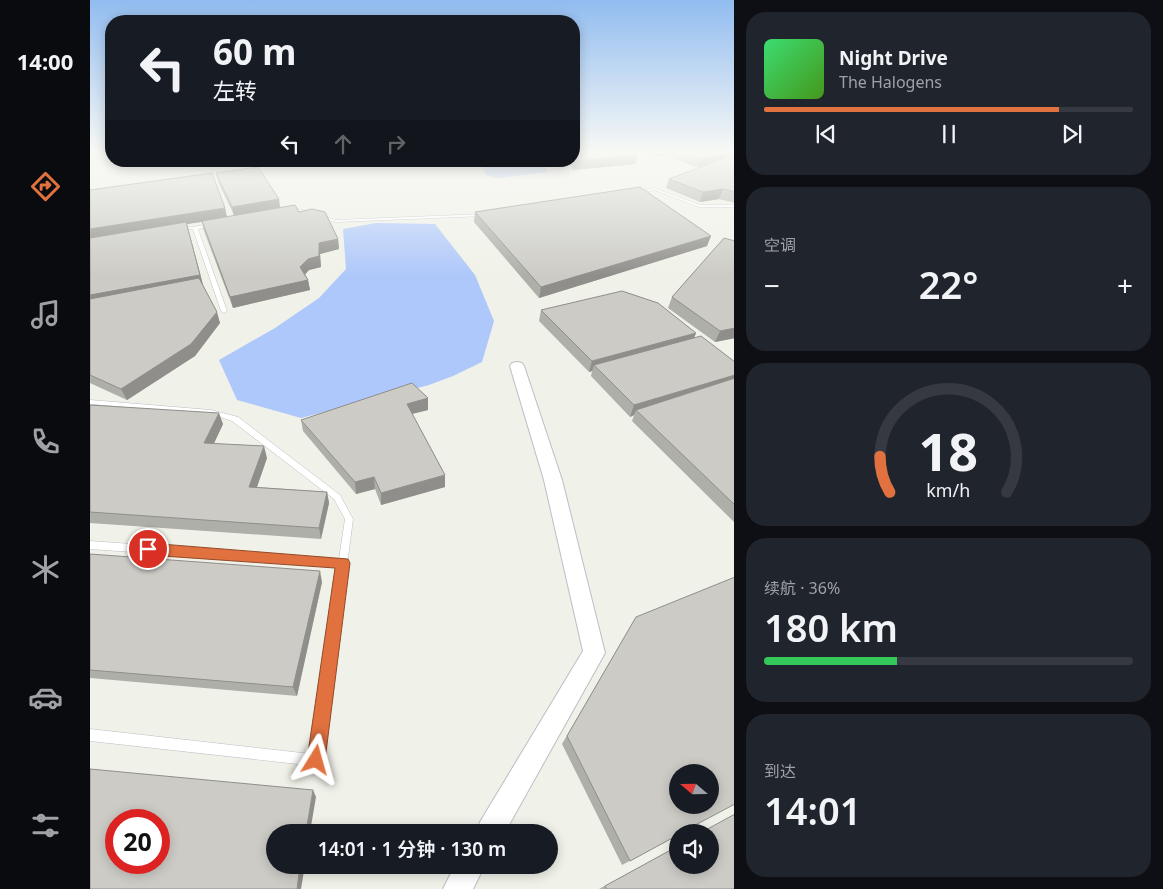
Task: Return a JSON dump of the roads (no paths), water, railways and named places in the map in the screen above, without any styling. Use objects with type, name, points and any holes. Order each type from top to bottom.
[{"type":"street","points":[[495,824],[594,653],[553,480],[517,366]]},
{"type":"street","points":[[457,889],[466,874]]},
{"type":"lane","points":[[626,195],[633,193]]},
{"type":"lane","points":[[666,193],[699,206],[734,206]]},
{"type":"lane","points":[[280,213],[298,210],[336,220],[493,214]]},
{"type":"lane","points":[[176,230],[216,224]]},
{"type":"lane","points":[[195,228],[224,311]]},
{"type":"lane","points":[[90,402],[211,412],[235,419],[337,497],[349,519],[316,760],[90,735]]},
{"type":"lane","points":[[90,545],[343,563]]},
{"type":"water","points":[[376,223],[435,224],[475,275],[494,321],[482,362],[429,385],[301,418],[237,400],[219,360],[275,328],[319,298],[346,269],[343,229]]}]
